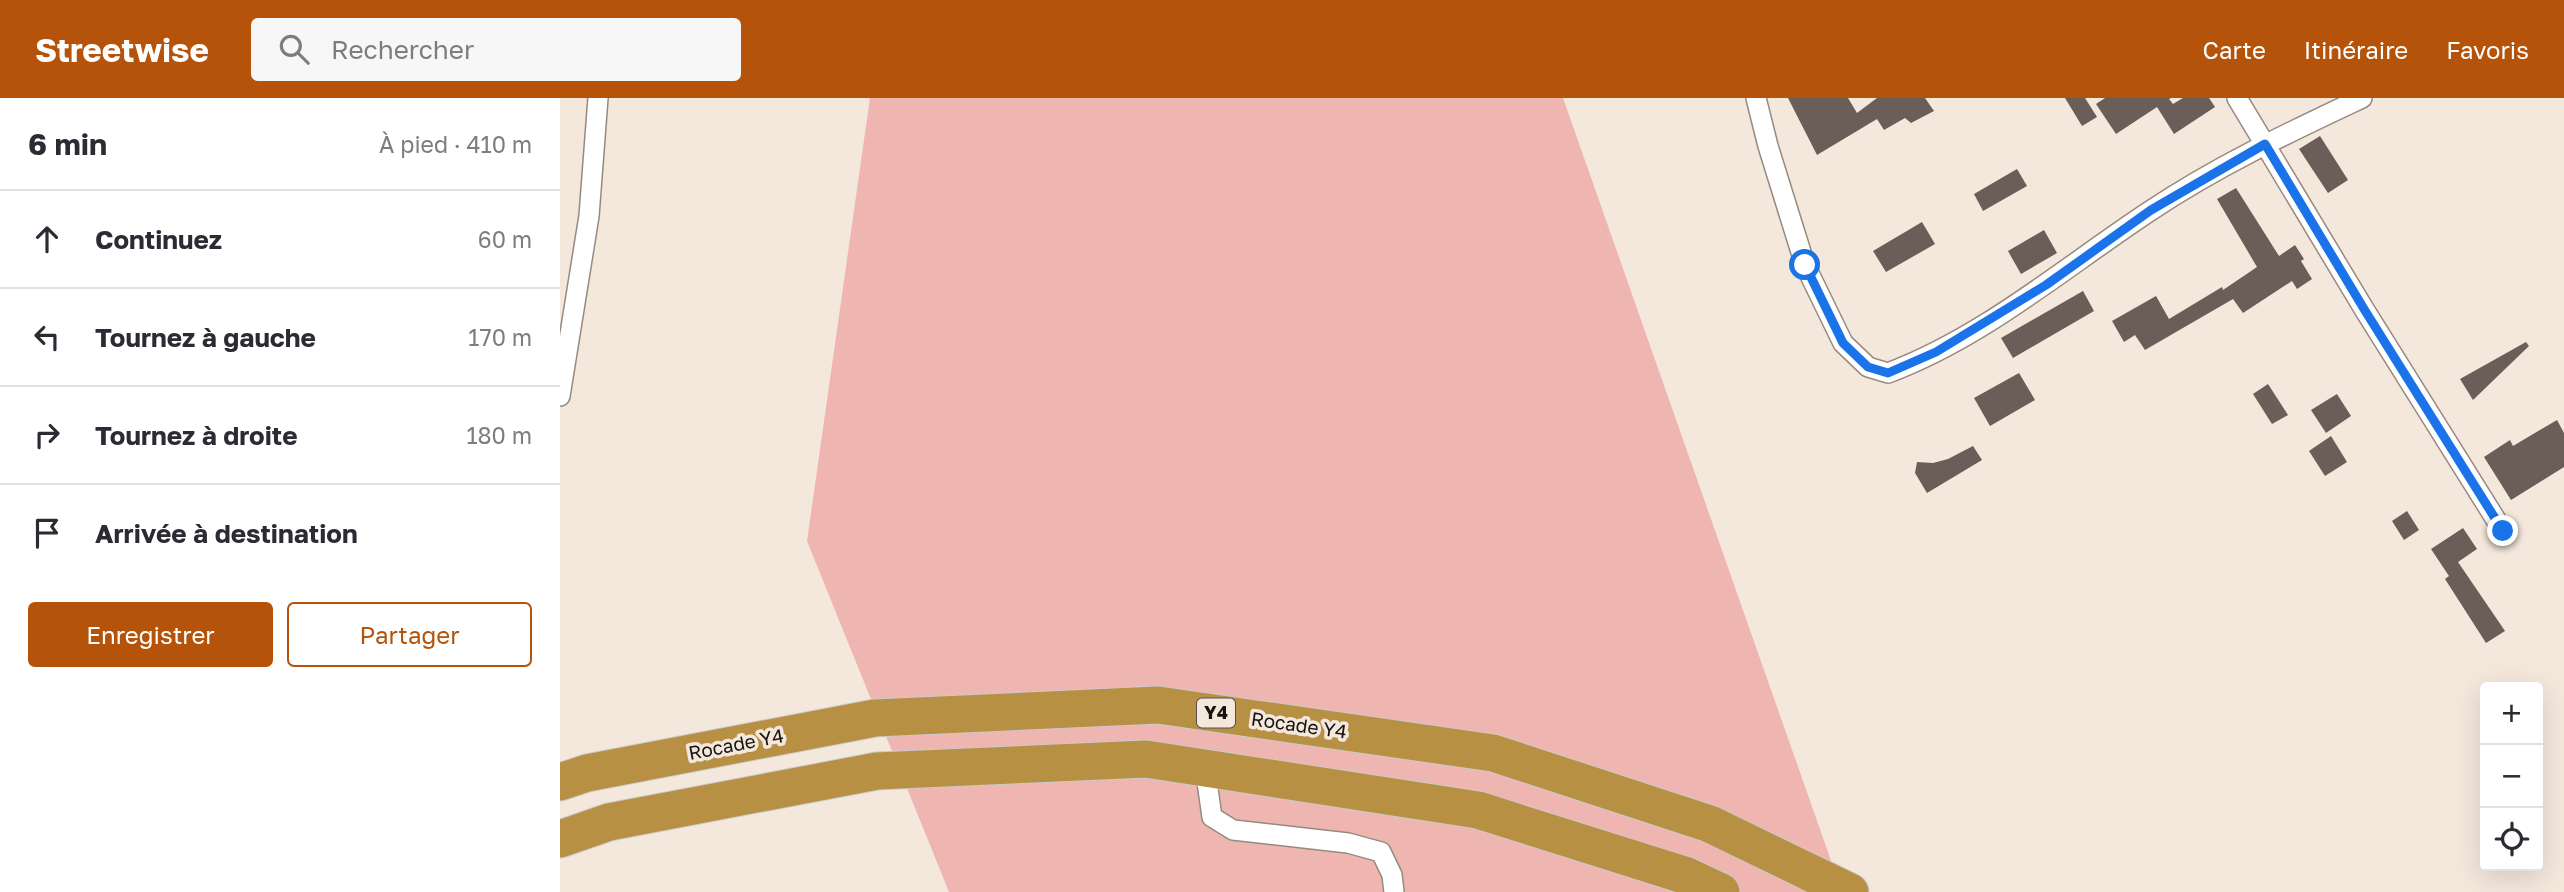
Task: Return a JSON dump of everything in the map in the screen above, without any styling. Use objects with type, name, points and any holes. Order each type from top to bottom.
[{"type":"highway","name":"Rocade Y4","points":[[560,782],[587,772],[875,718],[1158,705],[1493,753],[1710,824],[1850,892]]},
{"type":"highway","points":[[560,839],[609,821],[877,771],[1146,759],[1478,810],[1687,876],[1721,892]]},
{"type":"street","points":[[560,396],[589,216],[598,98]]},
{"type":"street","points":[[1756,98],[1805,265],[1837,332],[1843,343],[1868,367],[1888,373],[1936,352],[2046,285],[2151,210],[2265,144],[2362,98]]},
{"type":"street","points":[[2238,98],[2371,321],[2503,531]]},
{"type":"street","points":[[1205,768],[1212,817],[1233,830],[1349,843],[1381,852],[1392,875],[1394,892]]},
{"type":"shaded area","points":[[870,98],[1563,98],[1842,892],[949,892],[807,541]]},
{"type":"building","points":[[1788,98],[1848,98],[1857,113],[1877,98],[1925,98],[1934,111],[1911,123],[1905,118],[1884,130],[1877,119],[1817,155]]},
{"type":"building","points":[[2065,98],[2085,98],[2097,117],[2082,126]]},
{"type":"building","points":[[2105,98],[2171,98],[2169,99],[2173,104],[2183,98],[2209,98],[2215,107],[2174,134],[2157,107],[2116,134],[2096,104]]},
{"type":"building","points":[[2320,136],[2348,180],[2328,193],[2299,149]]},
{"type":"building","points":[[2017,169],[2027,186],[1983,211],[1974,194]]},
{"type":"building","points":[[2236,188],[2279,256],[2295,245],[2312,279],[2297,289],[2292,281],[2243,313],[2233,299],[2145,350],[2135,335],[2124,342],[2112,321],[2156,296],[2169,319],[2222,287],[2223,290],[2257,267],[2217,199]]},
{"type":"building","points":[[1922,222],[1935,244],[1886,272],[1873,251]]},
{"type":"building","points":[[2044,230],[2057,253],[2021,274],[2008,251]]},
{"type":"building","points":[[2083,291],[2094,311],[2013,358],[2001,338]]},
{"type":"building","points":[[2526,342],[2529,346],[2473,400],[2460,379]]},
{"type":"building","points":[[2019,373],[2035,400],[1990,426],[1974,398]]},
{"type":"building","points":[[2268,384],[2288,415],[2272,424],[2253,394]]},
{"type":"building","points":[[2337,394],[2351,416],[2326,433],[2311,410]]},
{"type":"building","points":[[2557,420],[2564,433],[2564,467],[2511,500],[2484,457],[2510,440],[2513,446]]},
{"type":"building","points":[[2331,436],[2347,462],[2325,476],[2309,451]]},
{"type":"building","points":[[1973,446],[1982,460],[1927,493],[1915,473],[1917,462],[1933,463],[1948,459]]},
{"type":"building","points":[[2407,511],[2419,530],[2404,540],[2392,521]]},
{"type":"building","points":[[2463,528],[2477,549],[2458,562],[2505,631],[2486,643],[2445,579],[2449,576],[2431,549]]},
{"type":"route","points":[[1805,265],[1843,343],[1868,367],[1888,373],[1936,352],[2046,285],[2151,210],[2265,144],[2364,309],[2503,531]]}]
